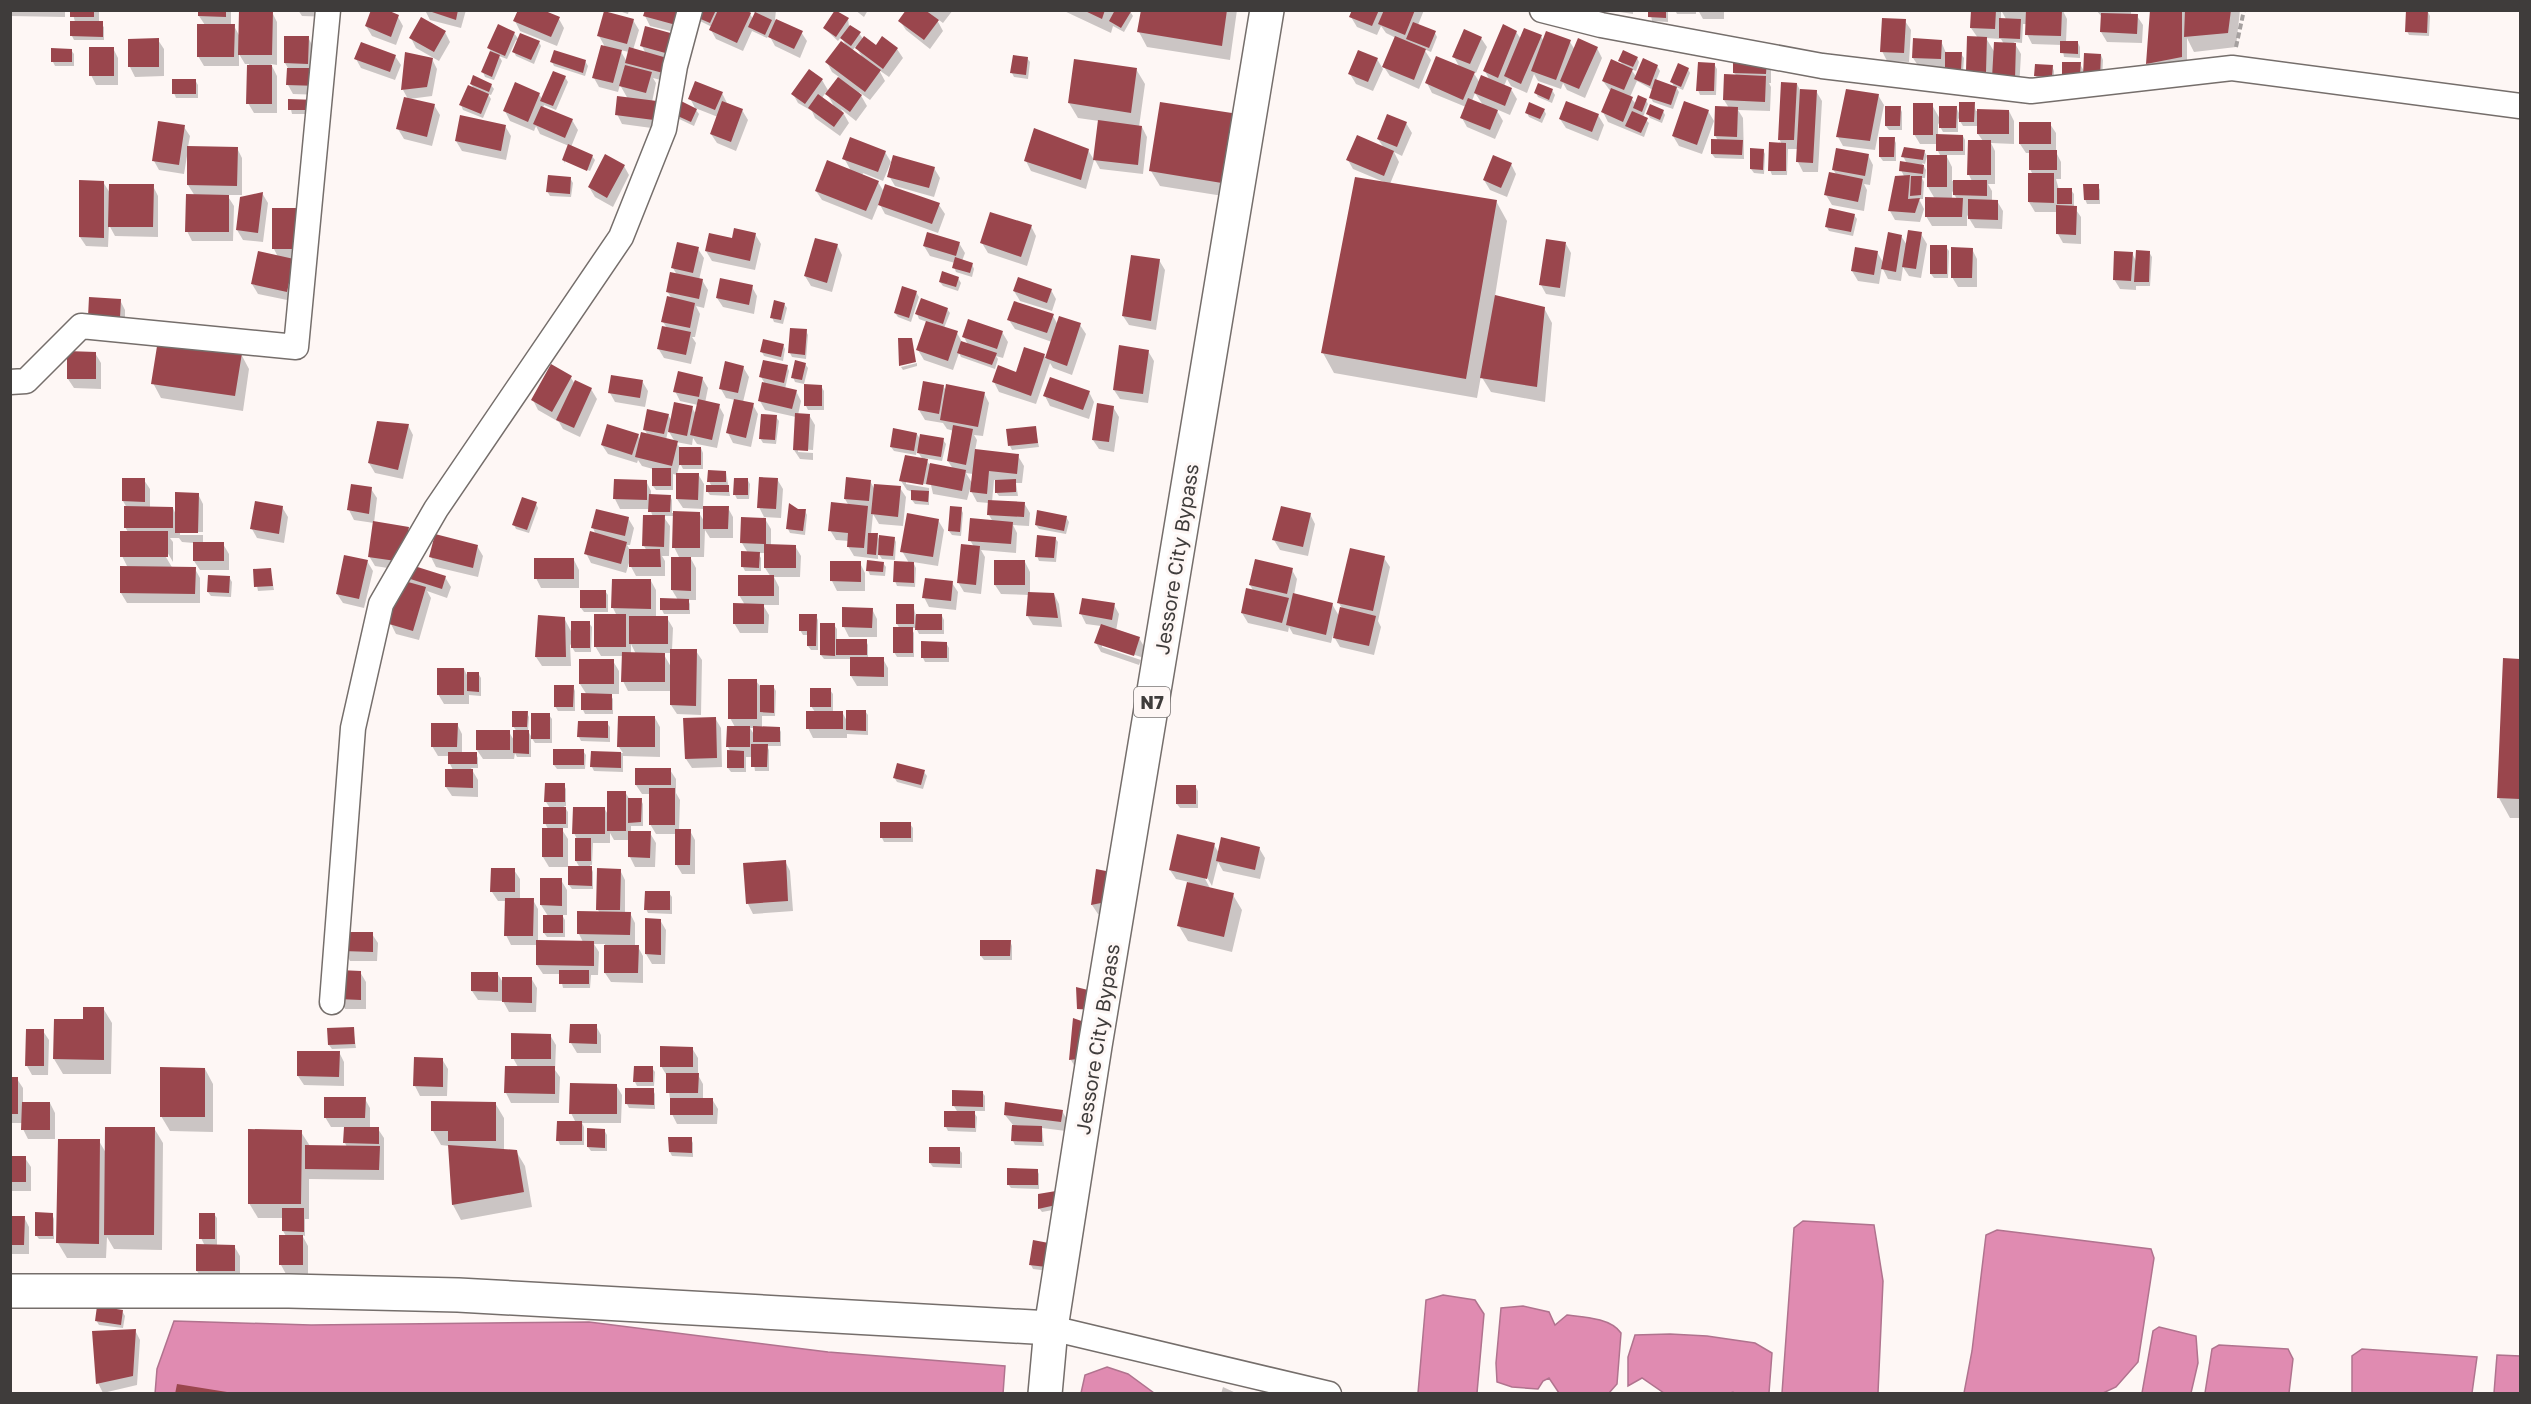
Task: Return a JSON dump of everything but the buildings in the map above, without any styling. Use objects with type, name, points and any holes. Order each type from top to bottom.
[{"type":"main road","name":"Jessore City Bypass","points":[[1045,1394],[1050,1328],[1095,1046],[1267,10]]},
{"type":"main road","points":[[10,1291],[288,1291],[458,1295],[1050,1328]]},
{"type":"street","points":[[10,382],[26,381],[81,326],[296,347],[328,10]]},
{"type":"street","points":[[332,1002],[353,728],[381,604],[436,509],[621,237],[664,129],[675,66],[690,10]]},
{"type":"street","points":[[1542,10],[1601,26],[1822,66],[2031,91],[2232,68],[2520,106]]},
{"type":"street","points":[[1050,1328],[1329,1394]]},
{"type":"path","points":[[2232,68],[2244,10]]},
{"type":"shaded area","points":[[1803,1221],[1874,1225],[1883,1281],[1878,1393],[1782,1393],[1794,1228]]},
{"type":"shaded area","points":[[1997,1230],[2151,1249],[2154,1258],[2138,1362],[2116,1387],[2101,1394],[1964,1393],[1972,1351],[1986,1235]]},
{"type":"shaded area","points":[[1443,1295],[1475,1300],[1484,1314],[1477,1393],[1418,1393],[1426,1300]]},
{"type":"shaded area","points":[[1523,1306],[1549,1312],[1555,1325],[1567,1315],[1597,1319],[1617,1328],[1621,1333],[1617,1384],[1609,1393],[1559,1393],[1549,1378],[1543,1381],[1538,1389],[1512,1387],[1497,1382],[1496,1363],[1501,1308]]},
{"type":"shaded area","points":[[174,1321],[311,1325],[589,1322],[828,1352],[1005,1366],[1003,1394],[155,1394],[157,1369]]},
{"type":"shaded area","points":[[2159,1327],[2196,1336],[2198,1363],[2191,1393],[2142,1393],[2153,1331]]},
{"type":"shaded area","points":[[1635,1335],[1707,1336],[1755,1343],[1772,1353],[1769,1393],[1664,1393],[1642,1378],[1628,1386],[1628,1357]]},
{"type":"shaded area","points":[[2219,1345],[2288,1349],[2293,1359],[2289,1393],[2205,1393],[2212,1349]]},
{"type":"shaded area","points":[[2362,1349],[2477,1357],[2472,1393],[2352,1393],[2352,1356]]},
{"type":"shaded area","points":[[2497,1355],[2520,1356],[2520,1393],[2494,1393]]},
{"type":"shaded area","points":[[1107,1367],[1128,1374],[1154,1393],[1081,1393],[1085,1375]]}]
